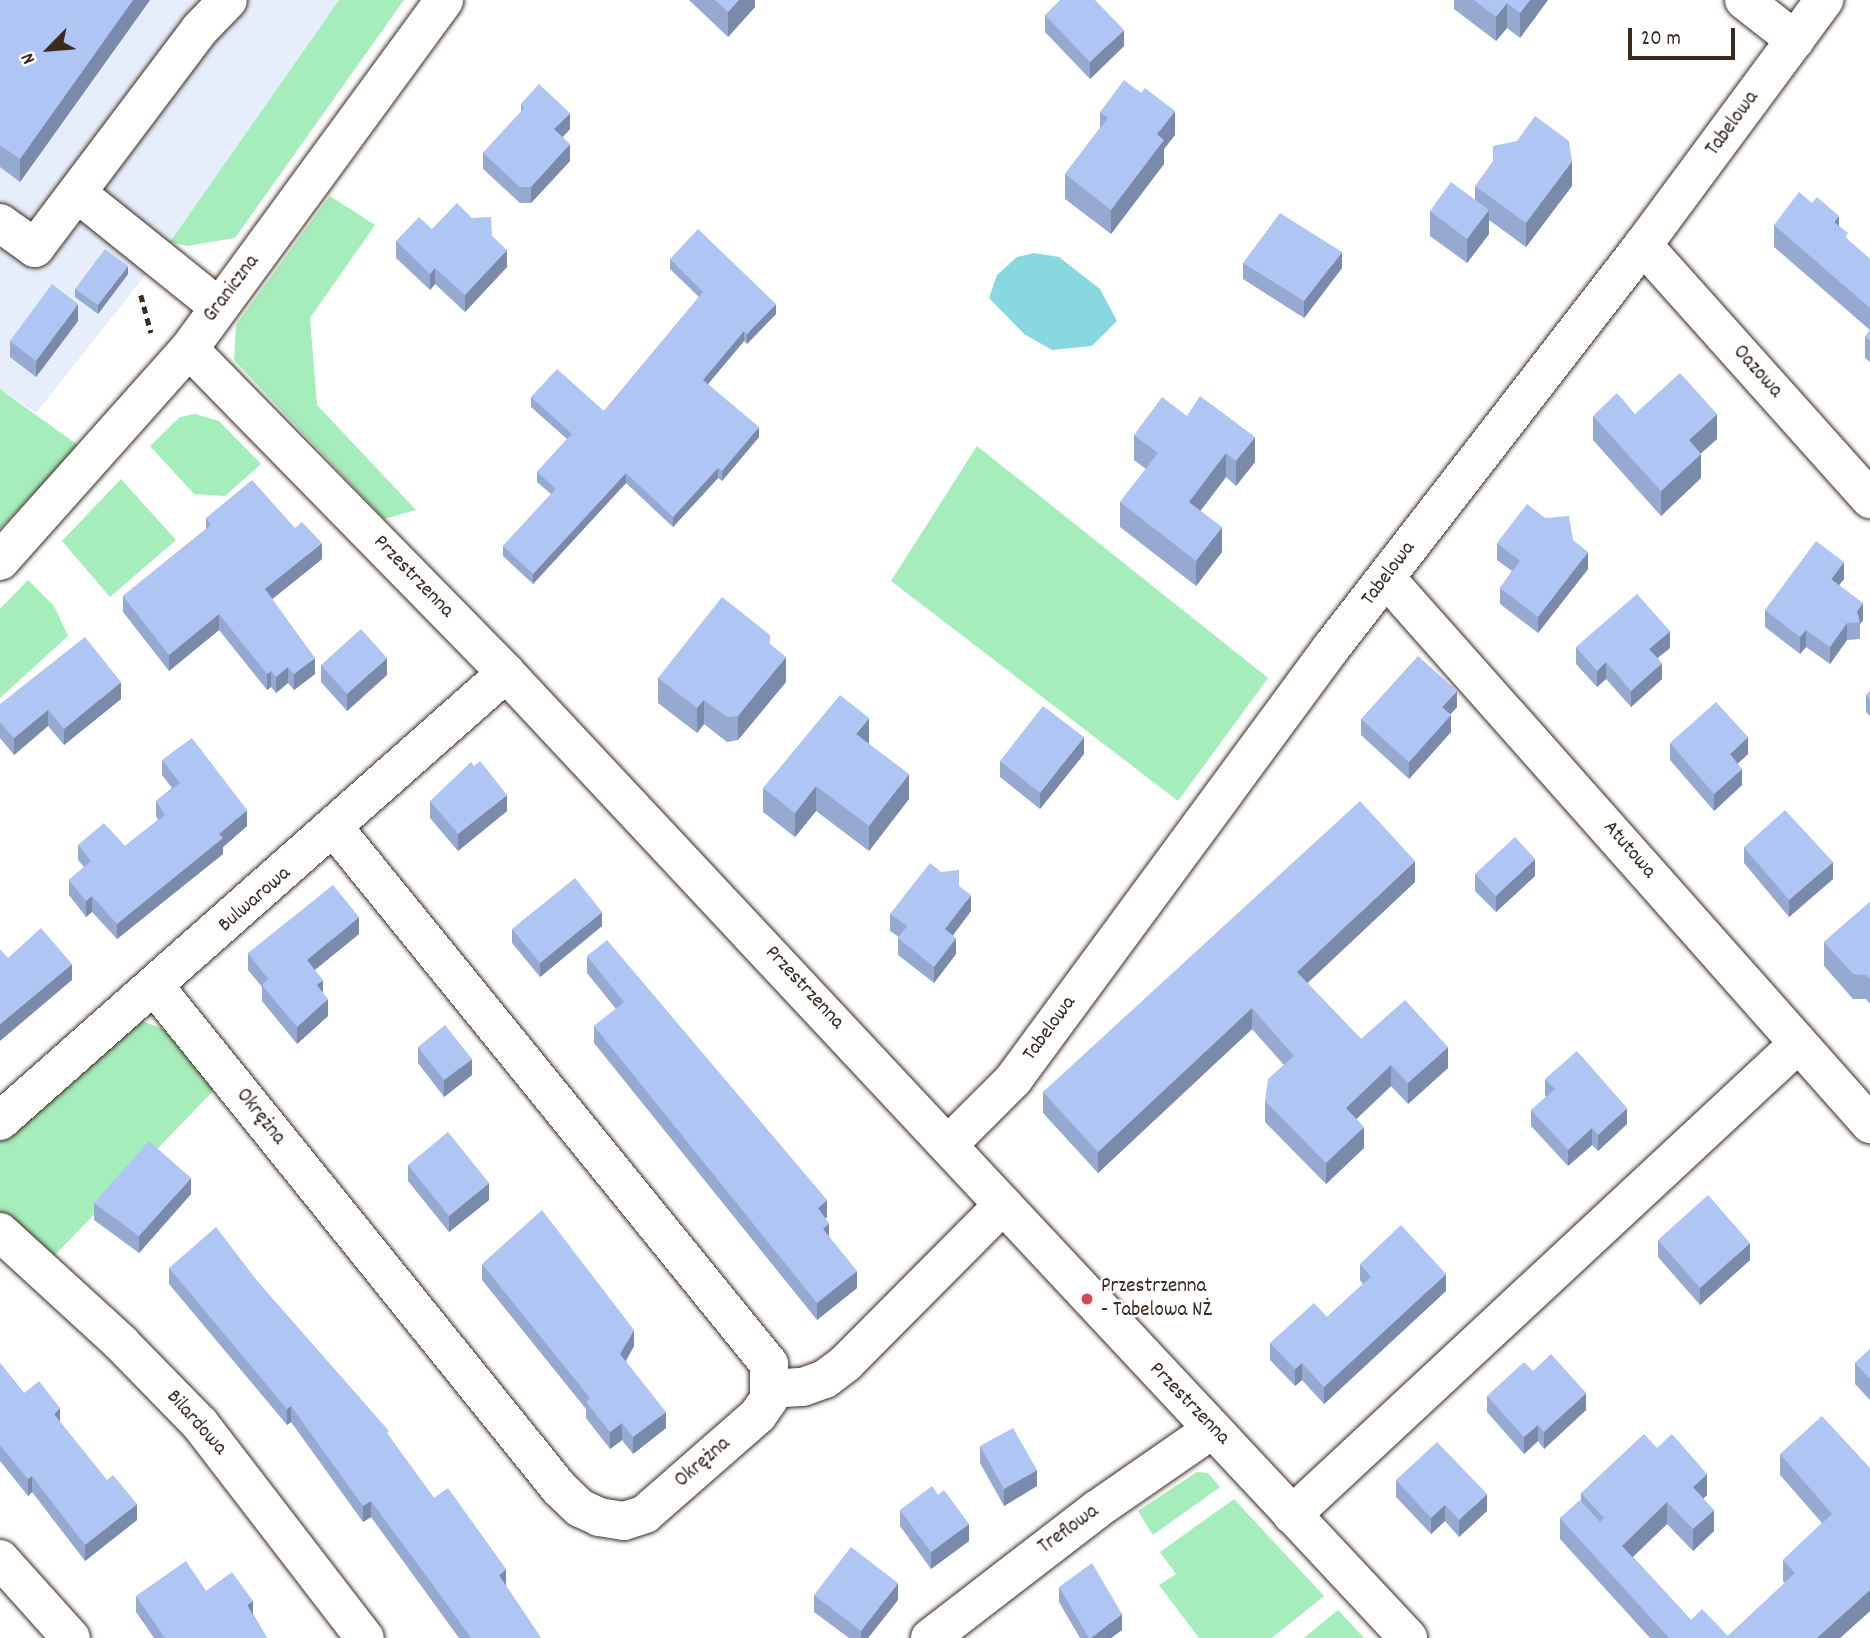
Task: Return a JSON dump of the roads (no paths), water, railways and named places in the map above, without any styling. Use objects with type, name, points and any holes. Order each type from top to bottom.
[{"type":"street","points":[[0,223],[35,248],[200,29],[228,0]]},
{"type":"street","name":"Graniczna","points":[[0,561],[188,349],[444,0]]},
{"type":"street","points":[[1744,0],[1795,40]]},
{"type":"street","name":"Tabelowa","points":[[949,1144],[1013,1080],[1386,578],[1643,245],[1824,0]]},
{"type":"street","points":[[77,193],[219,307]]},
{"type":"street","name":"Oazowa","points":[[1643,245],[1870,499]]},
{"type":"street","name":"Przestrzenna","points":[[188,349],[506,673],[1408,1638]]},
{"type":"street","name":"Atutowa","points":[[1386,578],[1421,612],[1870,1124]]},
{"type":"street","name":"Bulwarowa","points":[[0,1121],[156,988],[506,673]]},
{"type":"street","points":[[335,829],[760,1352],[769,1364],[771,1390],[803,1387],[825,1379],[846,1363],[1003,1205]]},
{"type":"street","name":"Okrężna","points":[[156,988],[559,1488],[580,1508],[599,1517],[624,1521],[645,1514],[758,1415],[771,1390]]},
{"type":"street","points":[[1292,1515],[1798,1044]]},
{"type":"street","name":"Bilardowa","points":[[0,1232],[112,1334],[200,1424],[365,1638]]},
{"type":"street","name":"Treflowa","points":[[930,1638],[1085,1518],[1213,1429]]},
{"type":"street","points":[[0,1559],[71,1638]]},
{"type":"water","points":[[1034,253],[1059,257],[1100,289],[1117,321],[1092,346],[1052,350],[1024,334],[989,298],[997,275],[1017,257]]},
{"type":"place","name":"Przestrzenna - Tabelowa NŻ","points":[[1087,1299]]}]
